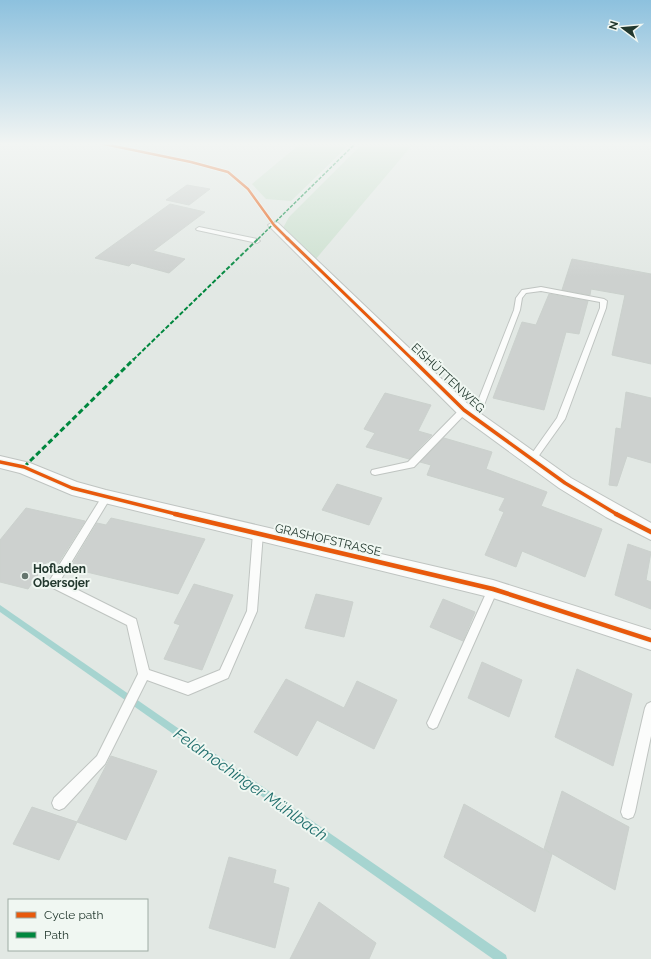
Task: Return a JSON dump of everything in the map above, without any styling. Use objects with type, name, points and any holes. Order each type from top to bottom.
[{"type":"street","name":"EISHÜTTENWEG","points":[[274,225],[464,410],[565,483],[651,532]]},
{"type":"street","name":"GRASHOFSTRASSE","points":[[0,462],[24,467],[72,488],[106,497],[493,589],[651,640]]},
{"type":"lane","points":[[199,229],[257,241]]},
{"type":"lane","points":[[375,472],[411,465],[464,410],[482,403],[517,310],[519,298],[524,291],[541,289],[604,301],[603,308],[561,419],[532,459]]},
{"type":"lane","points":[[59,803],[100,760],[125,714],[144,674],[132,622],[53,583],[106,497]]},
{"type":"lane","points":[[144,674],[188,689],[224,674],[252,611],[258,533]]},
{"type":"lane","points":[[432,723],[493,589]]},
{"type":"lane","points":[[628,812],[651,708]]},
{"type":"green space","points":[[256,188],[305,188],[291,201],[266,199]]},
{"type":"green space","points":[[318,188],[376,188],[315,260],[283,228],[289,217]]},
{"type":"building","points":[[183,188],[210,189],[189,205],[166,200]]},
{"type":"building","points":[[170,204],[205,212],[153,251],[185,259],[169,273],[132,263],[129,266],[95,258]]},
{"type":"building","points":[[572,259],[651,274],[651,364],[612,355],[625,295],[591,289],[590,295],[562,290]]},
{"type":"building","points":[[549,294],[588,301],[579,334],[566,332],[544,410],[493,398],[522,322],[536,325]]},
{"type":"building","points":[[626,392],[651,398],[651,463],[627,456],[617,486],[609,485],[616,428],[621,429]]},
{"type":"building","points":[[385,393],[431,405],[418,431],[432,435],[409,459],[366,447],[375,433],[364,429]]},
{"type":"building","points":[[444,438],[492,452],[486,469],[547,492],[541,506],[602,529],[585,577],[522,551],[516,567],[485,555],[504,512],[499,510],[505,498],[427,475],[431,465],[420,462]]},
{"type":"building","points":[[337,484],[382,498],[369,525],[322,510]]},
{"type":"building","points":[[26,508],[85,521],[57,565],[47,562],[28,589],[0,582],[0,540]]},
{"type":"building","points":[[111,518],[205,539],[178,594],[70,568],[97,523],[106,525]]},
{"type":"building","points":[[628,544],[651,552],[646,580],[651,582],[651,609],[615,595]]},
{"type":"building","points":[[194,584],[233,595],[202,670],[164,659],[180,625],[174,623]]},
{"type":"building","points":[[316,594],[353,602],[344,637],[305,628]]},
{"type":"building","points":[[443,599],[475,612],[463,641],[430,627]]},
{"type":"building","points":[[482,662],[522,680],[509,717],[468,698]]},
{"type":"building","points":[[577,669],[632,694],[613,766],[555,737]]},
{"type":"building","points":[[286,679],[344,708],[357,681],[397,700],[374,749],[317,720],[297,756],[254,732]]},
{"type":"building","points":[[111,756],[157,771],[126,840],[77,822]]},
{"type":"building","points":[[562,791],[629,827],[615,890],[544,849]]},
{"type":"building","points":[[464,804],[552,854],[535,912],[444,857]]},
{"type":"building","points":[[32,807],[77,822],[59,860],[13,844]]},
{"type":"building","points":[[229,857],[276,870],[273,883],[289,888],[275,948],[209,928]]},
{"type":"building","points":[[319,902],[376,943],[369,959],[290,959]]},
{"type":"waterway","name":"Feldmochinger Mühlbach","points":[[0,608],[502,959]]},
{"type":"marked path","points":[[24,467],[310,188]]},
{"type":"cycle path","points":[[247,188],[274,225],[464,410],[565,483],[613,512],[651,532]]},
{"type":"cycle path","points":[[0,462],[24,467],[72,488],[106,497],[493,589],[651,640]]},
{"type":"place","name":"Hofladen Obersojer","points":[[25,576]]}]
